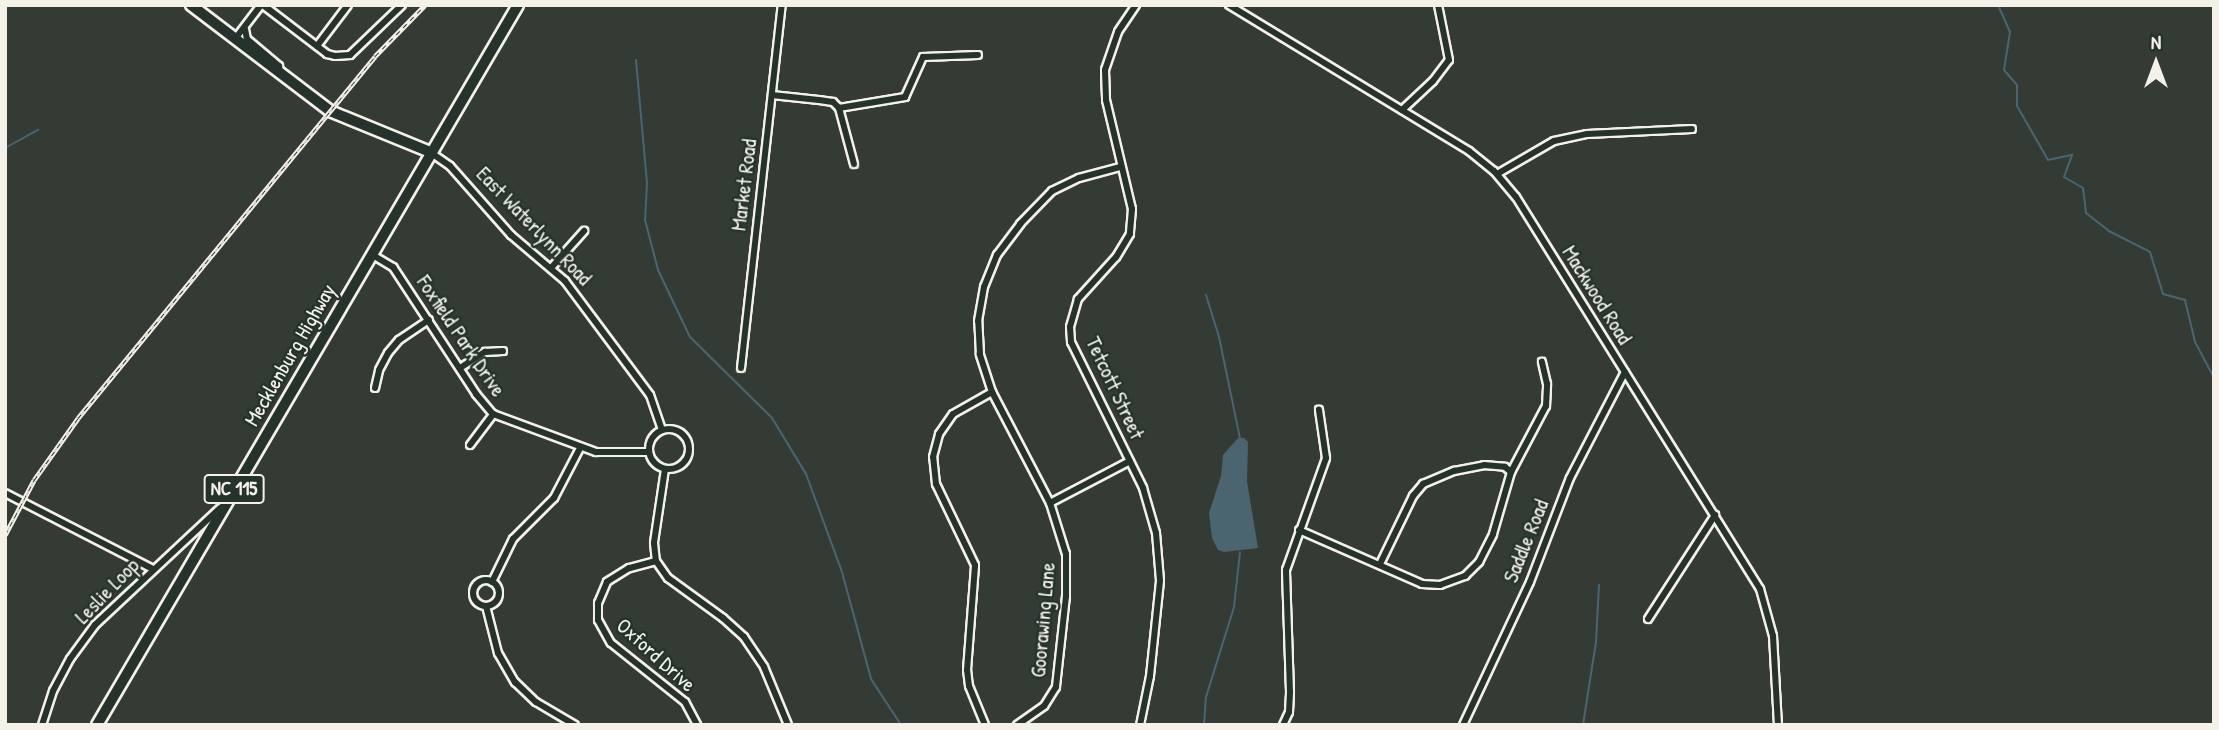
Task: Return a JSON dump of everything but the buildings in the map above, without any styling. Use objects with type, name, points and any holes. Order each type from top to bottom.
[{"type":"main road","name":"Mecklenburg Highway","points":[[97,725],[518,5]]},
{"type":"street","name":"East Waterlynn Road","points":[[191,5],[330,111],[430,152],[450,166],[511,235],[565,281],[650,394],[662,430]]},
{"type":"street","points":[[235,39],[262,5],[327,54],[350,55],[402,5]]},
{"type":"street","points":[[317,46],[348,5]]},
{"type":"street","name":"Market Road","points":[[741,368],[782,5]]},
{"type":"street","name":"Tetcott Street","points":[[1136,5],[1118,32],[1105,71],[1106,100],[1132,209],[1130,234],[1116,257],[1078,299],[1070,327],[1071,342],[1152,511],[1160,569],[1150,677],[1140,725]]},
{"type":"street","name":"Mackwood Road","points":[[1229,5],[1469,151],[1497,174],[1516,197],[1760,589],[1770,617],[1778,725]]},
{"type":"street","points":[[1402,110],[1433,81],[1449,60],[1438,5]]},
{"type":"street","points":[[245,29],[247,39],[279,66],[280,73]]},
{"type":"street","points":[[839,108],[905,97],[923,57],[978,55]]},
{"type":"street","points":[[772,95],[833,102],[839,108],[854,164]]},
{"type":"street","points":[[1497,174],[1554,141],[1587,134],[1692,129]]},
{"type":"street","name":"Goorawing Lane","points":[[1017,725],[1044,706],[1056,687],[1066,596],[1066,554],[1050,503],[992,392],[980,354],[978,321],[984,287],[997,255],[1020,224],[1052,191],[1079,178],[1121,167]]},
{"type":"street","points":[[551,268],[584,231]]},
{"type":"street","name":"Foxfield Park Drive","points":[[371,254],[393,267],[493,414],[510,423],[549,432],[580,447],[606,453],[649,452]]},
{"type":"street","points":[[375,388],[379,370],[388,353],[399,340],[429,320]]},
{"type":"street","points":[[460,368],[485,352],[503,351]]},
{"type":"street","points":[[1299,530],[1422,584],[1440,584],[1465,576],[1479,562],[1493,534],[1511,472],[1546,406],[1547,384],[1542,362]]},
{"type":"street","name":"Saddle Road","points":[[1463,725],[1530,582],[1556,510],[1591,432],[1625,372]]},
{"type":"street","points":[[985,725],[969,686],[967,670],[975,565],[936,484],[933,457],[939,434],[953,414],[992,392]]},
{"type":"street","points":[[1283,725],[1289,712],[1290,692],[1286,570],[1326,458],[1319,410]]},
{"type":"street","points":[[470,445],[493,414]]},
{"type":"street","points":[[662,430],[679,432],[688,441],[689,449],[682,464],[665,469],[652,460],[649,452],[652,438],[662,430]]},
{"type":"street","points":[[492,582],[513,539],[554,498],[580,447]]},
{"type":"street","points":[[1050,503],[1130,461]]},
{"type":"street","points":[[1380,564],[1413,496],[1423,484],[1454,471],[1484,465],[1505,467],[1511,472]]},
{"type":"street","points":[[665,469],[654,544],[656,561],[668,578],[729,622],[749,644],[764,667],[788,725]]},
{"type":"street","points":[[5,493],[153,569]]},
{"type":"street","name":"Leslie Loop","points":[[42,725],[53,691],[95,625],[226,502]]},
{"type":"street","points":[[1648,619],[1715,515]]},
{"type":"street","name":"Oxford Drive","points":[[656,561],[622,571],[607,582],[597,603],[598,620],[611,643],[685,702],[697,725]]},
{"type":"street","points":[[480,582],[492,582],[498,588],[499,596],[494,604],[486,606],[475,600],[474,589],[480,582]]},
{"type":"street","points":[[486,606],[498,653],[515,682],[536,702],[576,725]]},
{"type":"water","points":[[1238,438],[1244,438],[1248,442],[1247,481],[1258,548],[1224,552],[1218,550],[1212,538],[1209,513],[1221,476],[1223,455]]},
{"type":"waterway","points":[[1998,5],[2010,32],[2004,70],[2017,85],[2017,106],[2048,160],[2072,155],[2064,177],[2083,188],[2086,213],[2109,231],[2150,252],[2163,294],[2185,300],[2195,342],[2214,377]]},
{"type":"waterway","points":[[636,60],[647,183],[645,220],[658,270],[690,337],[772,418],[806,474],[842,572],[871,679],[901,725]]},
{"type":"waterway","points":[[5,148],[38,130]]},
{"type":"waterway","points":[[1206,295],[1219,337],[1240,438]]},
{"type":"waterway","points":[[1204,725],[1206,697],[1234,607],[1240,552]]},
{"type":"waterway","points":[[1583,725],[1596,642],[1599,585]]},
{"type":"railway","points":[[5,535],[34,480],[78,418],[375,56],[425,5]]}]
